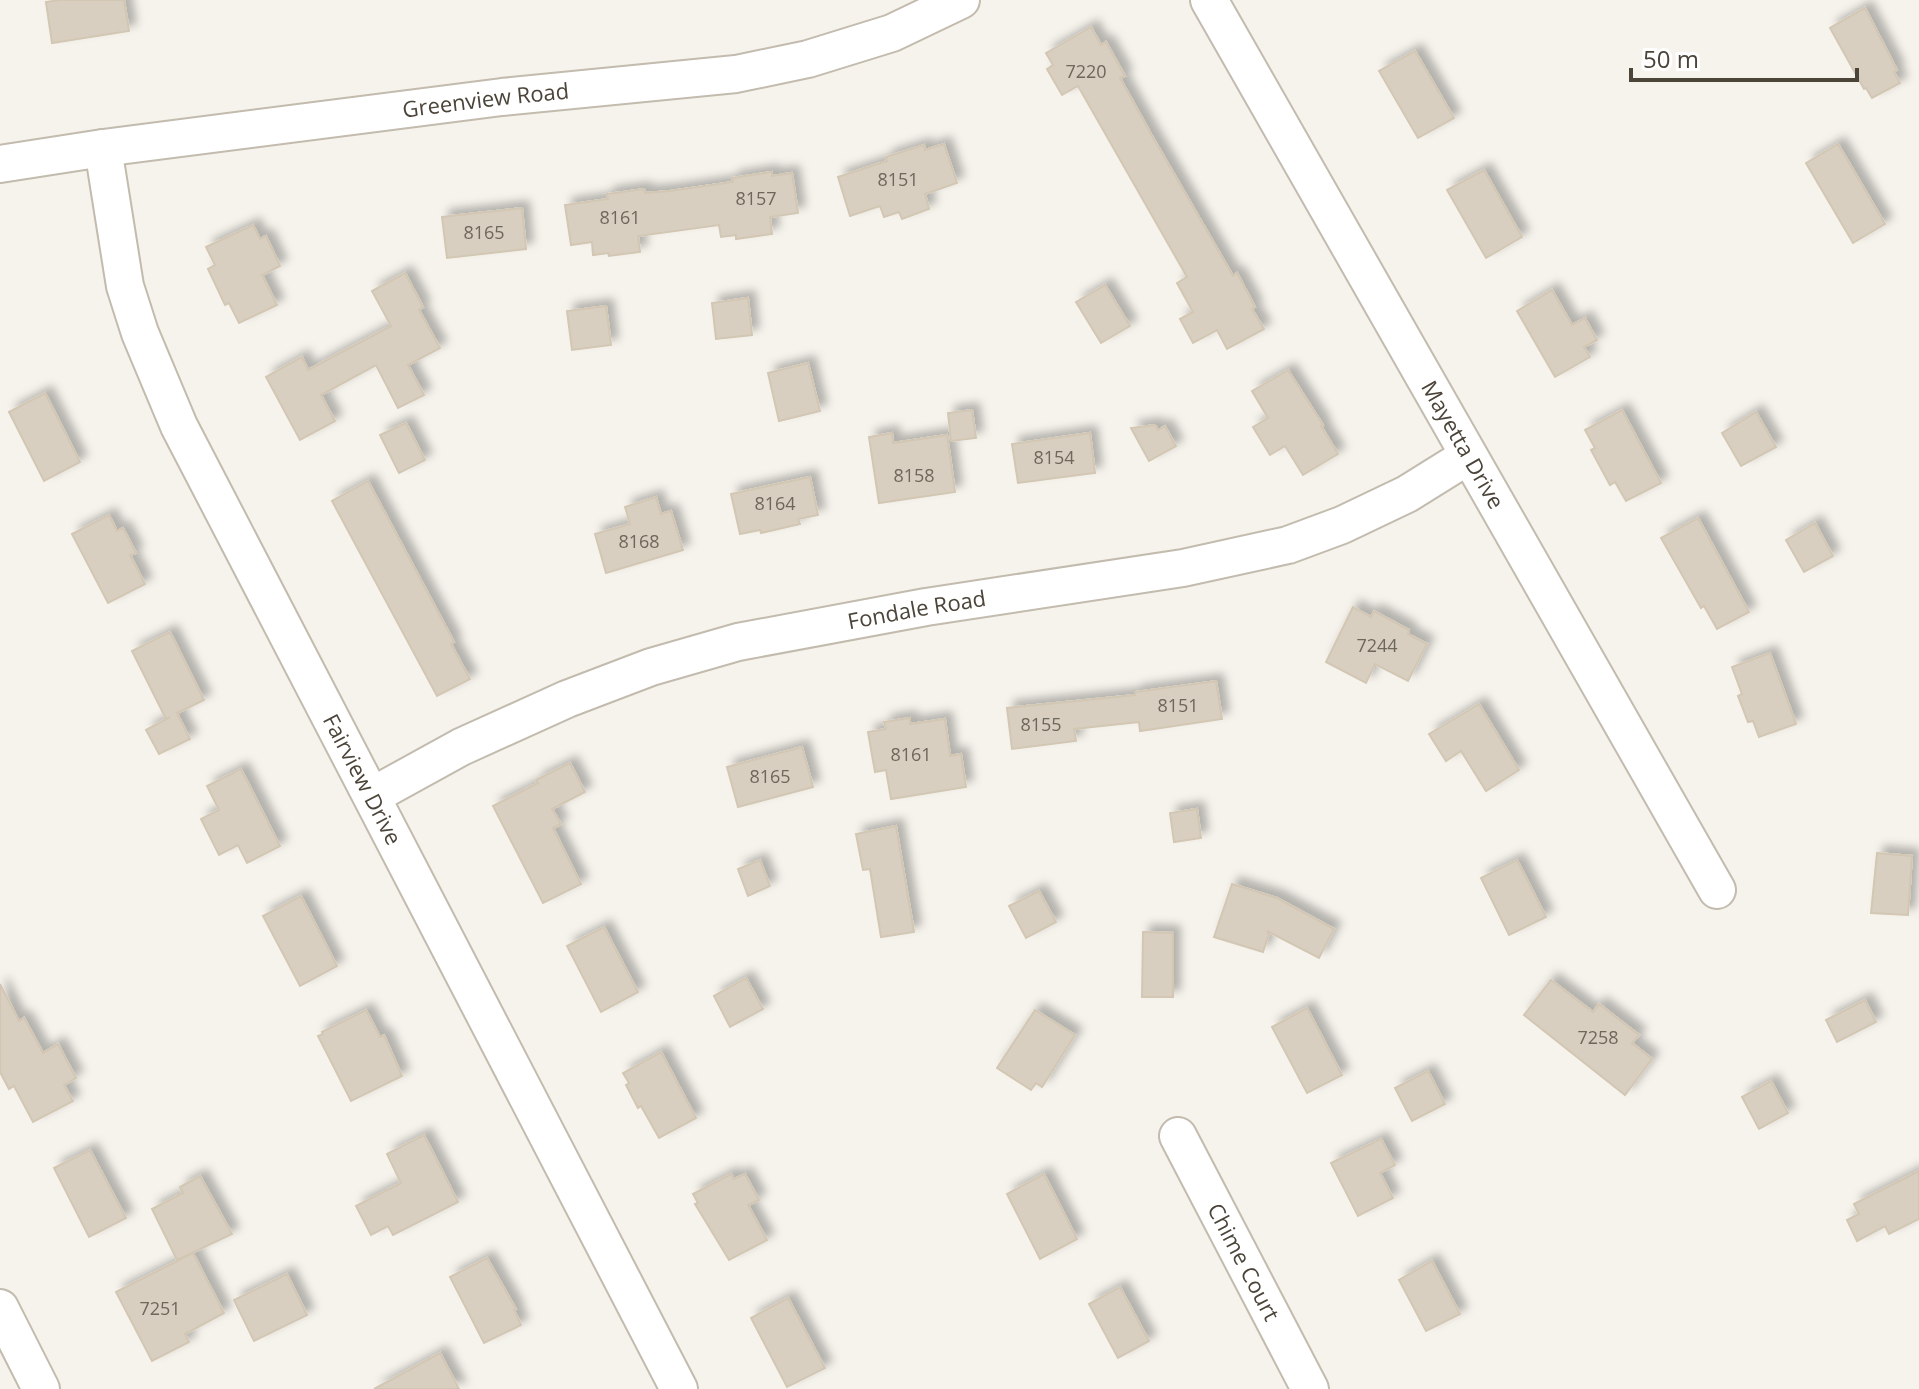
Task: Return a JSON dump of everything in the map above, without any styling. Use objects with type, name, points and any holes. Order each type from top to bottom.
[{"type":"street","name":"Greenview Road","points":[[0,164],[502,97],[736,74],[808,59],[892,33],[961,0]]},
{"type":"street","name":"Mayetta Drive","points":[[1209,0],[1717,890]]},
{"type":"street","name":"Fairview Drive","points":[[103,148],[125,286],[179,426],[679,1389]]},
{"type":"street","name":"Fondale Road","points":[[372,796],[461,747],[567,699],[651,667],[754,639],[926,607],[1183,568],[1288,545],[1342,525],[1407,494],[1468,456]]},
{"type":"street","name":"Chime Court","points":[[1178,1136],[1310,1389]]},
{"type":"street","points":[[0,1308],[41,1389]]},
{"type":"building","points":[[124,0],[129,31],[52,43],[46,2]]},
{"type":"building","points":[[1865,8],[1897,70],[1894,72],[1900,83],[1872,98],[1830,28]]},
{"type":"building","points":[[1091,27],[1101,45],[1106,42],[1125,76],[1120,78],[1151,134],[1233,276],[1237,273],[1255,307],[1252,309],[1264,329],[1227,349],[1217,330],[1193,343],[1180,319],[1193,312],[1177,283],[1187,277],[1078,86],[1062,95],[1047,69],[1053,65],[1046,53]]},
{"type":"building","points":[[1415,51],[1454,118],[1418,138],[1379,71]]},
{"type":"building","points":[[944,144],[957,183],[925,194],[929,209],[902,219],[899,212],[884,217],[880,206],[850,216],[838,177],[924,145],[925,150]]},
{"type":"building","points":[[1838,144],[1885,224],[1853,243],[1806,163]]},
{"type":"building","points":[[1484,170],[1522,237],[1486,258],[1447,190]]},
{"type":"building","points":[[772,172],[772,176],[792,173],[798,213],[770,217],[772,234],[736,239],[736,235],[721,237],[719,225],[638,236],[640,252],[609,256],[608,253],[593,255],[592,242],[571,245],[565,205],[608,199],[607,194],[644,189],[645,193],[670,191],[733,182],[732,178]]},
{"type":"building","points":[[522,208],[526,249],[447,258],[442,217]]},
{"type":"building","points":[[253,225],[260,239],[266,236],[280,266],[262,275],[277,305],[239,323],[229,303],[225,305],[208,269],[215,265],[206,247]]},
{"type":"building","points":[[405,273],[423,307],[419,310],[440,348],[408,365],[424,395],[398,408],[376,365],[321,395],[335,421],[300,440],[266,377],[302,357],[308,370],[391,326],[372,291]]},
{"type":"building","points":[[1105,285],[1130,326],[1101,343],[1076,302]]},
{"type":"building","points":[[1552,290],[1572,325],[1585,318],[1597,340],[1584,347],[1590,357],[1555,377],[1517,311]]},
{"type":"building","points":[[748,298],[752,335],[716,339],[712,303]]},
{"type":"building","points":[[606,306],[611,345],[572,350],[567,311]]},
{"type":"building","points":[[808,363],[820,411],[779,421],[768,373]]},
{"type":"building","points":[[1288,370],[1338,454],[1303,475],[1285,446],[1270,455],[1253,427],[1268,418],[1252,391]]},
{"type":"building","points":[[45,393],[80,462],[44,481],[9,412]]},
{"type":"building","points":[[972,410],[976,438],[951,441],[948,413]]},
{"type":"building","points":[[1622,410],[1661,483],[1626,501],[1615,482],[1610,485],[1591,450],[1595,448],[1585,430]]},
{"type":"building","points":[[1756,412],[1776,447],[1741,466],[1722,433]]},
{"type":"building","points":[[406,423],[425,460],[399,473],[380,435]]},
{"type":"building","points":[[1155,425],[1158,430],[1165,426],[1176,446],[1149,461],[1131,428]]},
{"type":"building","points":[[892,433],[893,443],[947,435],[955,492],[879,503],[869,437]]},
{"type":"building","points":[[1090,433],[1095,473],[1018,483],[1012,444]]},
{"type":"building","points":[[810,477],[818,515],[798,519],[800,524],[761,533],[760,530],[740,534],[731,494]]},
{"type":"building","points":[[368,481],[454,642],[451,644],[470,679],[437,696],[332,501]]},
{"type":"building","points":[[656,497],[661,514],[671,511],[683,550],[606,573],[595,534],[630,524],[625,507]]},
{"type":"building","points":[[109,515],[117,531],[123,528],[136,553],[130,555],[145,584],[108,603],[72,534]]},
{"type":"building","points":[[1698,518],[1749,612],[1717,629],[1704,606],[1701,608],[1661,538]]},
{"type":"building","points":[[1815,523],[1833,556],[1804,572],[1786,540]]},
{"type":"building","points":[[1353,607],[1371,617],[1374,611],[1427,644],[1408,681],[1375,664],[1366,683],[1326,662]]},
{"type":"building","points":[[170,632],[204,700],[177,713],[190,739],[159,754],[146,730],[170,717],[166,719],[132,651]]},
{"type":"building","points":[[1770,653],[1796,724],[1759,737],[1753,721],[1748,722],[1732,667]]},
{"type":"building","points":[[1216,681],[1222,719],[1140,731],[1139,722],[1074,729],[1076,741],[1012,749],[1007,708],[1135,695],[1135,692]]},
{"type":"building","points":[[1479,704],[1519,770],[1486,791],[1461,751],[1446,761],[1429,734]]},
{"type":"building","points":[[910,718],[910,724],[945,719],[950,756],[961,754],[966,787],[891,799],[886,770],[875,772],[868,732],[886,729],[884,722]]},
{"type":"building","points":[[802,747],[813,787],[738,807],[727,767]]},
{"type":"building","points":[[570,763],[585,792],[552,809],[561,824],[553,828],[581,884],[543,903],[493,806]]},
{"type":"building","points":[[241,769],[280,846],[247,863],[238,845],[219,855],[201,819],[219,810],[207,786]]},
{"type":"building","points":[[1197,809],[1201,838],[1174,842],[1170,813]]},
{"type":"building","points":[[896,826],[914,932],[881,937],[870,869],[863,870],[856,834]]},
{"type":"building","points":[[1877,853],[1912,856],[1908,915],[1871,913]]},
{"type":"building","points":[[760,860],[770,886],[748,896],[738,869]]},
{"type":"building","points":[[1517,860],[1546,917],[1509,935],[1481,878]]},
{"type":"building","points":[[1232,884],[1277,898],[1334,929],[1319,958],[1267,931],[1269,934],[1263,952],[1214,937]]},
{"type":"building","points":[[1039,891],[1056,922],[1026,938],[1009,906]]},
{"type":"building","points":[[301,896],[337,966],[300,986],[263,916]]},
{"type":"building","points":[[604,927],[638,992],[601,1012],[567,946]]},
{"type":"building","points":[[1143,932],[1173,933],[1173,997],[1142,997]]},
{"type":"building","points":[[746,978],[763,1009],[730,1027],[714,996]]},
{"type":"building","points":[[1551,980],[1593,1012],[1599,1004],[1639,1035],[1632,1043],[1652,1059],[1625,1095],[1524,1015]]},
{"type":"building","points":[[0,984],[19,1021],[24,1018],[43,1053],[58,1044],[76,1078],[64,1085],[73,1101],[33,1122],[14,1086],[9,1089],[0,1072]]},
{"type":"building","points":[[1865,1000],[1876,1022],[1837,1042],[1826,1020]]},
{"type":"building","points":[[1307,1008],[1342,1075],[1307,1093],[1272,1027]]},
{"type":"building","points":[[366,1010],[380,1037],[384,1035],[402,1076],[351,1101],[318,1036]]},
{"type":"building","points":[[1035,1010],[1075,1035],[1042,1087],[1036,1083],[1031,1090],[997,1068]]},
{"type":"building","points":[[661,1052],[696,1118],[659,1138],[641,1106],[638,1108],[623,1073]]},
{"type":"building","points":[[1428,1071],[1445,1104],[1412,1121],[1395,1088]]},
{"type":"building","points":[[1771,1081],[1788,1113],[1759,1129],[1742,1097]]},
{"type":"building","points":[[424,1135],[458,1202],[393,1235],[388,1226],[371,1235],[356,1206],[401,1183],[387,1154]]},
{"type":"building","points":[[1381,1139],[1395,1165],[1380,1173],[1393,1198],[1358,1216],[1331,1163]]},
{"type":"building","points":[[90,1150],[126,1218],[89,1237],[54,1168]]},
{"type":"building","points":[[1919,1171],[1919,1219],[1889,1234],[1885,1226],[1857,1241],[1847,1220],[1859,1214],[1854,1204]]},
{"type":"building","points":[[731,1174],[734,1179],[745,1174],[759,1200],[748,1205],[767,1240],[729,1260],[695,1204],[698,1203],[693,1194]]},
{"type":"building","points":[[1044,1174],[1077,1239],[1040,1259],[1007,1194]]},
{"type":"building","points":[[200,1176],[232,1234],[177,1260],[152,1209],[183,1193],[180,1187]]},
{"type":"building","points":[[193,1253],[224,1313],[185,1334],[189,1342],[152,1361],[116,1292]]},
{"type":"building","points":[[487,1258],[516,1309],[521,1325],[484,1343],[450,1277]]},
{"type":"building","points":[[1432,1261],[1460,1314],[1426,1331],[1399,1280]]},
{"type":"building","points":[[287,1274],[307,1315],[254,1341],[234,1300]]},
{"type":"building","points":[[1120,1287],[1149,1341],[1118,1358],[1089,1304]]},
{"type":"building","points":[[788,1298],[825,1368],[787,1387],[751,1318]]},
{"type":"building","points":[[440,1353],[459,1389],[374,1389]]}]
